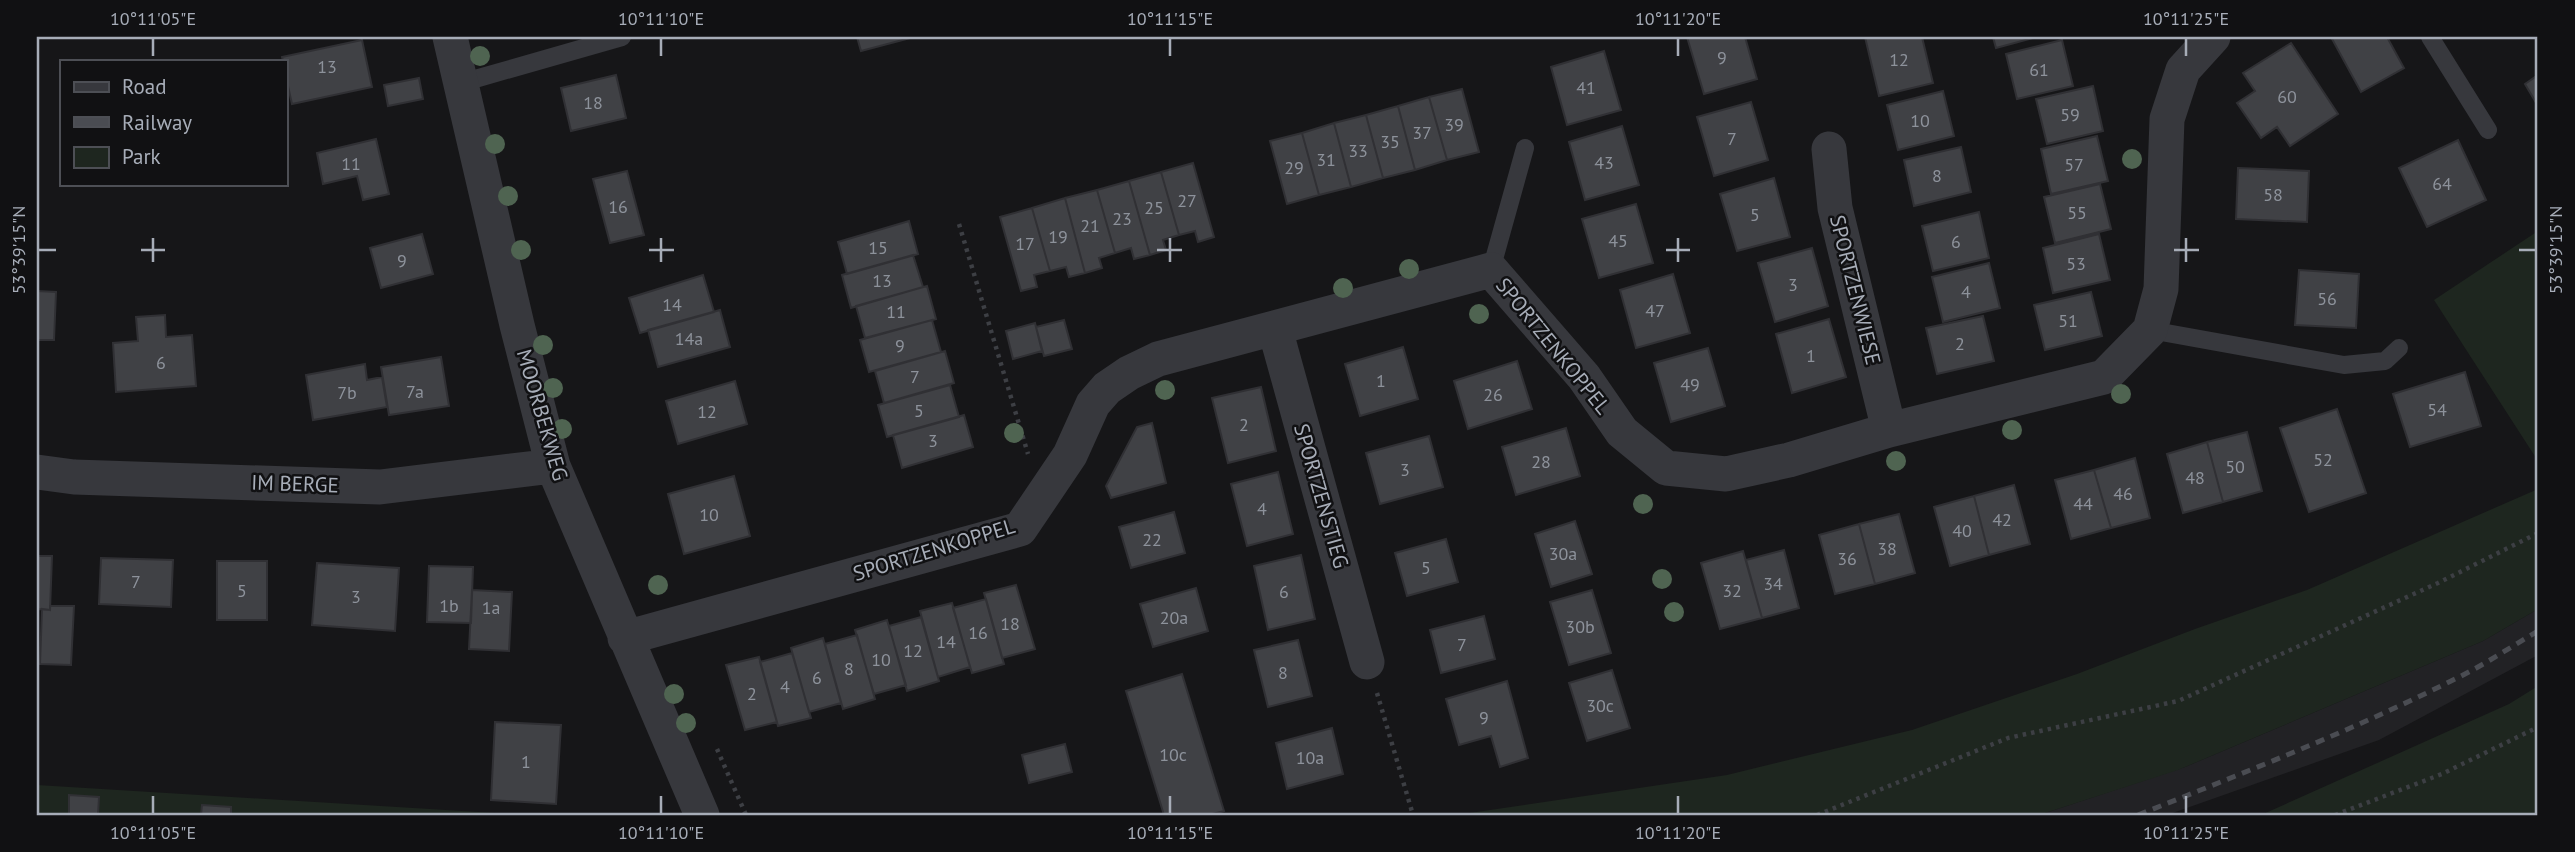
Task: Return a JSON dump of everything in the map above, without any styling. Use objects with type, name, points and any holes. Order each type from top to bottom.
[{"type":"street","name":"MOORBEKWEG","points":[[450,37],[553,467],[702,815]]},
{"type":"street","name":"SPORTZENKOPPEL","points":[[625,638],[1020,529],[1070,455],[1093,404],[1107,388],[1129,373],[1158,359],[1491,270],[1584,377],[1622,432],[1665,468],[1726,474],[1789,460],[1889,429],[2104,377],[2150,330],[2161,289],[2167,119],[2183,70],[2213,37]]},
{"type":"street","name":"SPORTZENWIESE","points":[[1829,149],[1835,208],[1889,429]]},
{"type":"street","name":"SPORTZENSTIEG","points":[[1275,329],[1367,662]]},
{"type":"street","name":"IM BERGE","points":[[37,472],[74,477],[380,487],[553,467]]},
{"type":"lane","points":[[461,83],[622,37]]},
{"type":"lane","points":[[2430,37],[2488,130]]},
{"type":"lane","points":[[1491,270],[1525,148]]},
{"type":"lane","points":[[2150,330],[2344,365],[2385,361],[2399,348]]},
{"type":"path","points":[[959,224],[1041,498]]},
{"type":"path","points":[[1817,815],[2008,738],[2178,701],[2438,583],[2538,533]]},
{"type":"path","points":[[1367,662],[1413,815]]},
{"type":"path","points":[[2335,815],[2442,774],[2538,727]]},
{"type":"shaded area","points":[[2538,609],[2538,655],[2379,740],[2167,815],[2039,815],[2185,767],[2483,641]]},
{"type":"green space","points":[[2538,231],[2538,461],[2434,300]]},
{"type":"green space","points":[[2538,489],[2538,609],[2483,641],[2178,770],[2039,815],[1456,815],[1727,775],[1912,730],[2077,674],[2307,590]]},
{"type":"green space","points":[[2538,686],[2538,815],[2261,815],[2509,704]]},
{"type":"green space","points":[[37,785],[495,813],[542,815],[37,815]]},
{"type":"building","points":[[857,37],[914,37],[861,51]]},
{"type":"building","points":[[1687,37],[1745,37],[1757,79],[1704,94]]},
{"type":"building","points":[[1865,37],[1922,37],[1933,83],[1879,96]]},
{"type":"building","points":[[1993,37],[2037,37],[1996,48]]},
{"type":"building","points":[[2331,37],[2387,37],[2404,68],[2361,92]]},
{"type":"building","points":[[362,40],[372,87],[292,104],[287,82],[287,60],[283,60],[282,57]]},
{"type":"building","points":[[2062,40],[2073,86],[2017,99],[2006,54]]},
{"type":"building","points":[[2291,43],[2338,114],[2290,146],[2277,127],[2261,138],[2237,103],[2255,91],[2243,73]]},
{"type":"building","points":[[1604,51],[1621,110],[1567,125],[1551,67]]},
{"type":"building","points":[[616,75],[626,118],[571,131],[561,88]]},
{"type":"building","points":[[2538,75],[2538,106],[2525,84]]},
{"type":"building","points":[[419,78],[423,99],[388,106],[384,85]]},
{"type":"building","points":[[2093,86],[2103,131],[2047,144],[2036,99]]},
{"type":"building","points":[[1462,89],[1479,152],[1447,160],[1429,97]]},
{"type":"building","points":[[1943,91],[1954,136],[1898,150],[1887,105]]},
{"type":"building","points":[[1429,97],[1447,160],[1415,170],[1398,106]]},
{"type":"building","points":[[1751,102],[1768,160],[1714,176],[1697,117]]},
{"type":"building","points":[[1398,106],[1415,170],[1383,178],[1366,115]]},
{"type":"building","points":[[1366,115],[1383,178],[1351,187],[1334,123]]},
{"type":"building","points":[[1334,123],[1351,187],[1319,195],[1302,133]]},
{"type":"building","points":[[1622,126],[1639,185],[1585,200],[1569,142]]},
{"type":"building","points":[[1302,133],[1319,195],[1287,204],[1270,141]]},
{"type":"building","points":[[2097,136],[2108,181],[2051,194],[2041,149]]},
{"type":"building","points":[[376,139],[389,194],[363,200],[357,176],[323,184],[317,153]]},
{"type":"building","points":[[2458,140],[2486,200],[2427,227],[2399,168]]},
{"type":"building","points":[[1961,147],[1971,192],[1914,206],[1904,160]]},
{"type":"building","points":[[1193,163],[1214,237],[1198,242],[1195,231],[1179,235],[1161,172]]},
{"type":"building","points":[[2238,168],[2309,171],[2307,222],[2236,219]]},
{"type":"building","points":[[627,171],[644,235],[610,243],[593,179]]},
{"type":"building","points":[[1161,172],[1179,235],[1163,240],[1166,250],[1150,255],[1129,181]]},
{"type":"building","points":[[1774,178],[1790,237],[1737,251],[1720,194]]},
{"type":"building","points":[[1129,181],[1150,255],[1134,259],[1131,248],[1115,253],[1097,190]]},
{"type":"building","points":[[2100,184],[2111,229],[2055,243],[2044,197]]},
{"type":"building","points":[[1097,190],[1115,253],[1099,258],[1102,268],[1085,273],[1065,198]]},
{"type":"building","points":[[1065,198],[1085,273],[1069,277],[1066,267],[1050,271],[1032,208]]},
{"type":"building","points":[[1636,204],[1653,263],[1599,278],[1582,219]]},
{"type":"building","points":[[1032,208],[1050,271],[1034,275],[1037,287],[1021,291],[1000,217]]},
{"type":"building","points":[[1979,212],[1989,258],[1933,271],[1922,226]]},
{"type":"building","points":[[909,221],[918,254],[847,274],[838,242]]},
{"type":"building","points":[[422,234],[433,274],[381,288],[370,248]]},
{"type":"building","points":[[2099,234],[2110,280],[2053,293],[2043,248]]},
{"type":"building","points":[[1812,248],[1828,306],[1775,322],[1758,263]]},
{"type":"building","points":[[913,255],[923,287],[851,308],[842,275]]},
{"type":"building","points":[[1989,263],[2000,308],[1943,322],[1932,277]]},
{"type":"building","points":[[2299,270],[2359,274],[2356,328],[2295,325]]},
{"type":"building","points":[[1673,274],[1690,333],[1636,348],[1620,290]]},
{"type":"building","points":[[703,275],[714,312],[640,333],[629,298]]},
{"type":"building","points":[[927,286],[936,319],[865,338],[856,306]]},
{"type":"building","points":[[37,291],[56,292],[54,340],[37,340]]},
{"type":"building","points":[[2091,292],[2102,336],[2045,350],[2034,305]]},
{"type":"building","points":[[720,310],[730,347],[658,367],[648,330]]},
{"type":"building","points":[[165,315],[166,337],[192,335],[196,386],[116,392],[113,343],[138,341],[136,317]]},
{"type":"building","points":[[1983,316],[1994,361],[1937,374],[1926,328]]},
{"type":"building","points":[[1829,319],[1846,377],[1792,393],[1776,334]]},
{"type":"building","points":[[932,320],[941,352],[869,372],[860,340]]},
{"type":"building","points":[[1064,320],[1072,349],[1044,356],[1036,327]]},
{"type":"building","points":[[1035,323],[1042,351],[1013,359],[1006,331]]},
{"type":"building","points":[[1403,347],[1418,399],[1360,416],[1345,364]]},
{"type":"building","points":[[1708,348],[1725,406],[1671,422],[1654,363]]},
{"type":"building","points":[[945,351],[954,383],[884,403],[875,371]]},
{"type":"building","points":[[441,357],[449,406],[389,415],[381,367]]},
{"type":"building","points":[[1517,361],[1532,409],[1468,429],[1454,381]]},
{"type":"building","points":[[365,364],[367,380],[382,377],[387,407],[313,420],[306,375]]},
{"type":"building","points":[[2465,372],[2481,426],[2410,447],[2393,394]]},
{"type":"building","points":[[735,381],[747,424],[678,444],[666,401]]},
{"type":"building","points":[[950,385],[959,417],[887,437],[878,405]]},
{"type":"building","points":[[1261,387],[1276,451],[1228,463],[1212,398]]},
{"type":"building","points":[[2337,409],[2366,493],[2309,512],[2280,428]]},
{"type":"building","points":[[964,415],[973,447],[902,468],[893,435]]},
{"type":"building","points":[[1152,423],[1166,483],[1111,498],[1106,486],[1137,427]]},
{"type":"building","points":[[1566,428],[1580,476],[1516,495],[1502,447]]},
{"type":"building","points":[[2247,432],[2262,491],[2223,502],[2207,442]]},
{"type":"building","points":[[1429,436],[1443,487],[1380,504],[1366,453]]},
{"type":"building","points":[[2207,442],[2223,502],[2183,513],[2167,454]]},
{"type":"building","points":[[2135,458],[2150,518],[2111,528],[2094,470]]},
{"type":"building","points":[[2094,470],[2111,528],[2071,539],[2055,480]]},
{"type":"building","points":[[1278,472],[1293,534],[1247,546],[1231,484]]},
{"type":"building","points":[[734,476],[750,536],[684,554],[668,494]]},
{"type":"building","points":[[2014,485],[2030,544],[1989,555],[1974,496]]},
{"type":"building","points":[[1974,496],[1989,555],[1950,566],[1934,507]]},
{"type":"building","points":[[1174,512],[1185,553],[1131,568],[1119,527]]},
{"type":"building","points":[[1899,514],[1915,573],[1875,584],[1859,524]]},
{"type":"building","points":[[1575,521],[1592,574],[1551,587],[1535,534]]},
{"type":"building","points":[[1859,524],[1875,584],[1835,594],[1819,535]]},
{"type":"building","points":[[1446,539],[1458,582],[1407,596],[1395,553]]},
{"type":"building","points":[[1784,550],[1799,608],[1762,618],[1746,560]]},
{"type":"building","points":[[1743,551],[1762,618],[1720,629],[1701,563]]},
{"type":"building","points":[[1301,555],[1315,619],[1268,630],[1254,566]]},
{"type":"building","points":[[37,556],[52,556],[50,610],[37,609]]},
{"type":"building","points":[[101,558],[173,560],[171,607],[99,604]]},
{"type":"building","points":[[217,561],[267,561],[267,620],[217,620]]},
{"type":"building","points":[[317,563],[399,568],[395,631],[312,625]]},
{"type":"building","points":[[429,566],[473,567],[471,623],[427,622]]},
{"type":"building","points":[[1016,585],[1035,649],[1002,658],[984,593]]},
{"type":"building","points":[[1196,588],[1208,631],[1153,647],[1140,604]]},
{"type":"building","points":[[472,590],[512,592],[509,651],[469,649]]},
{"type":"building","points":[[1592,590],[1611,653],[1569,665],[1550,602]]},
{"type":"building","points":[[986,599],[1004,664],[972,673],[953,608]]},
{"type":"building","points":[[952,603],[970,667],[938,677],[920,611]]},
{"type":"building","points":[[50,606],[74,606],[71,665],[40,664],[42,609],[50,610]]},
{"type":"building","points":[[1484,616],[1495,659],[1441,673],[1430,630]]},
{"type":"building","points":[[921,617],[939,681],[907,691],[889,626]]},
{"type":"building","points":[[887,620],[906,685],[874,694],[855,630]]},
{"type":"building","points":[[857,635],[875,699],[843,709],[825,644]]},
{"type":"building","points":[[823,638],[841,703],[809,712],[791,648]]},
{"type":"building","points":[[1298,640],[1312,696],[1268,707],[1254,650]]},
{"type":"building","points":[[792,653],[811,718],[778,726],[760,662]]},
{"type":"building","points":[[759,657],[777,722],[745,730],[726,665]]},
{"type":"building","points":[[1612,670],[1630,728],[1587,741],[1569,683]]},
{"type":"building","points":[[1182,674],[1224,811],[1209,815],[1164,815],[1126,691]]},
{"type":"building","points":[[1507,681],[1528,758],[1500,767],[1491,736],[1459,745],[1446,699]]},
{"type":"building","points":[[495,722],[561,725],[556,804],[491,800]]},
{"type":"building","points":[[1332,728],[1343,774],[1287,789],[1276,743]]},
{"type":"building","points":[[1065,744],[1072,772],[1029,783],[1022,755]]},
{"type":"building","points":[[69,795],[99,797],[98,815],[69,815]]},
{"type":"building","points":[[202,805],[231,807],[231,815],[201,815]]},
{"type":"railway","points":[[2138,815],[2374,718],[2462,676],[2538,631]]}]
